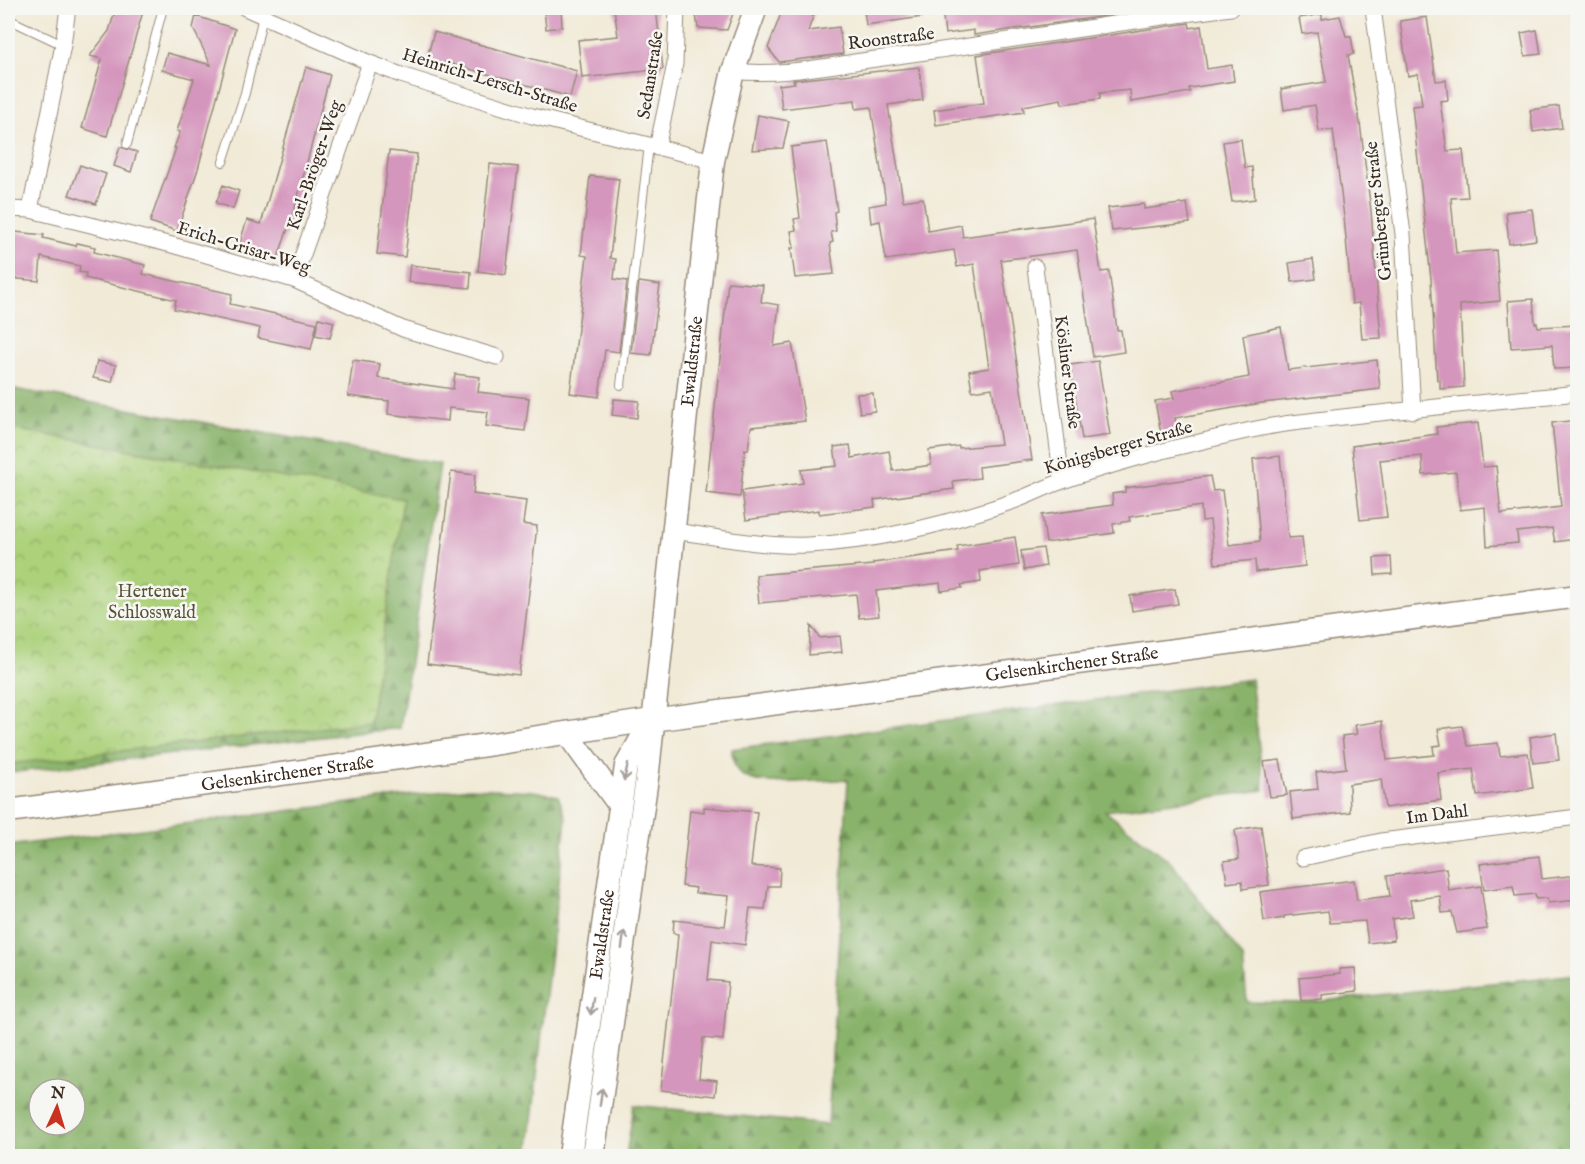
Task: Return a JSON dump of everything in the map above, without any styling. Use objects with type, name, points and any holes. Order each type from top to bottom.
[{"type":"main road","name":"Ewaldstraße","points":[[592,1156],[648,771],[675,531],[691,353],[703,272],[713,161],[733,71],[756,8]]},
{"type":"main road","name":"Gelsenkirchener Straße","points":[[8,811],[652,720],[1578,596]]},
{"type":"main road","name":"Ewaldstraße","points":[[570,1156],[626,766],[652,720]]},
{"type":"main road","points":[[567,733],[620,806]]},
{"type":"street","points":[[30,210],[63,45],[68,8]]},
{"type":"street","name":"Heinrich-Lersch-Straße","points":[[245,8],[370,63],[532,116],[713,161]]},
{"type":"street","name":"Sedanstraße","points":[[653,147],[675,64],[677,8]]},
{"type":"street","name":"Roonstraße","points":[[733,71],[759,74],[841,64],[970,47],[1197,10],[1231,8]]},
{"type":"street","name":"Grünberger Straße","points":[[1372,8],[1403,234],[1413,411]]},
{"type":"street","name":"Karl-Bröger-Weg","points":[[294,280],[370,63]]},
{"type":"street","name":"Erich-Grisar-Weg","points":[[8,209],[30,210],[172,245],[294,280],[403,329],[497,357]]},
{"type":"street","name":"Kösliner Straße","points":[[1035,267],[1062,481]]},
{"type":"street","name":"Königsberger Straße","points":[[675,531],[760,543],[806,545],[839,543],[891,534],[974,514],[1014,501],[1062,481],[1173,449],[1268,427],[1578,393]]},
{"type":"street","name":"Im Dahl","points":[[1304,858],[1381,841],[1578,817]]},
{"type":"lane","points":[[127,144],[163,8]]},
{"type":"lane","points":[[223,162],[245,93],[263,16]]},
{"type":"lane","points":[[8,19],[63,45]]},
{"type":"lane","points":[[621,385],[653,147]]},
{"type":"green space","name":"Hertener Schlosswald","points":[[8,388],[440,464],[400,728],[8,773]]},
{"type":"green space","name":"Hertener Schlosswald","points":[[8,428],[403,499],[370,722],[8,764]]},
{"type":"green space","points":[[1251,679],[1264,790],[1105,811],[1171,862],[1243,958],[1247,1002],[1303,1003],[1577,974],[1577,1156],[626,1156],[634,1105],[828,1125],[848,780],[780,783],[754,780],[738,772],[733,761],[732,749]]},
{"type":"green space","points":[[469,788],[533,791],[558,796],[566,818],[528,1156],[8,1156],[8,846]]},
{"type":"building","points":[[116,8],[144,8],[107,136],[82,128],[102,59],[90,56],[109,31]]},
{"type":"building","points":[[544,8],[561,8],[562,27],[546,29]]},
{"type":"building","points":[[614,8],[656,8],[663,69],[582,78],[578,40],[618,36]]},
{"type":"building","points":[[695,8],[735,8],[727,30],[698,28]]},
{"type":"building","points":[[783,8],[816,8],[808,31],[839,27],[843,54],[779,62],[768,48]]},
{"type":"building","points":[[921,8],[922,17],[866,25],[864,10]]},
{"type":"building","points":[[942,8],[1160,8],[974,35],[974,30],[945,34]]},
{"type":"building","points":[[1322,14],[1322,19],[1340,16],[1346,36],[1351,36],[1354,54],[1348,55],[1360,123],[1371,211],[1381,338],[1362,339],[1359,303],[1352,304],[1333,130],[1319,131],[1315,105],[1284,110],[1281,89],[1326,82],[1317,32],[1302,34],[1299,18]]},
{"type":"building","points":[[196,16],[235,29],[198,169],[177,231],[150,222],[176,148],[174,148],[180,132],[177,131],[194,79],[162,70],[167,53],[211,65],[193,28]]},
{"type":"building","points":[[1427,17],[1436,81],[1446,80],[1448,100],[1440,101],[1447,151],[1463,150],[1468,197],[1451,198],[1456,253],[1496,250],[1500,301],[1460,305],[1464,387],[1440,389],[1440,380],[1437,380],[1431,279],[1412,106],[1422,105],[1418,74],[1408,76],[1400,21]]},
{"type":"building","points":[[1189,23],[1190,28],[1201,26],[1207,69],[1232,65],[1234,81],[1189,88],[1190,92],[1131,102],[1130,90],[1100,93],[1100,99],[1062,104],[1061,99],[1023,106],[1024,112],[936,125],[934,110],[984,103],[977,55]]},
{"type":"building","points":[[1537,30],[1541,54],[1525,56],[1521,33]]},
{"type":"building","points":[[434,32],[577,71],[570,97],[444,62],[443,67],[426,62]]},
{"type":"building","points":[[306,67],[330,75],[296,204],[277,261],[238,248],[247,220],[261,224]]},
{"type":"building","points":[[919,67],[923,100],[888,105],[903,201],[923,198],[928,231],[961,225],[963,237],[1093,219],[1101,272],[1109,271],[1117,330],[1121,330],[1124,352],[1093,357],[1077,250],[1001,260],[1032,460],[979,467],[980,478],[953,481],[954,489],[874,500],[875,507],[819,514],[819,510],[746,520],[742,491],[803,483],[801,470],[837,466],[834,447],[850,445],[852,458],[889,451],[893,471],[931,465],[929,450],[1001,444],[992,388],[972,391],[969,371],[989,368],[974,264],[957,267],[954,250],[886,260],[880,221],[871,223],[869,206],[886,203],[871,107],[856,109],[855,100],[782,109],[779,85],[795,83],[793,80]]},
{"type":"building","points":[[1559,106],[1562,128],[1533,132],[1530,110]]},
{"type":"building","points":[[758,115],[789,121],[783,148],[752,150]]},
{"type":"building","points":[[1241,139],[1245,168],[1252,167],[1255,199],[1232,202],[1223,142]]},
{"type":"building","points":[[827,142],[837,211],[834,212],[836,231],[831,232],[833,242],[830,243],[834,274],[795,278],[791,231],[796,230],[794,219],[800,218],[791,147]]},
{"type":"building","points":[[120,147],[137,152],[131,172],[114,166]]},
{"type":"building","points":[[389,151],[417,154],[405,257],[377,254]]},
{"type":"building","points":[[490,164],[518,167],[506,275],[478,271]]},
{"type":"building","points":[[80,165],[106,174],[96,204],[69,195]]},
{"type":"building","points":[[590,176],[619,179],[610,258],[616,259],[614,279],[627,281],[619,352],[605,350],[599,397],[570,393],[587,256],[581,255]]},
{"type":"building","points":[[223,185],[239,191],[233,209],[216,203]]},
{"type":"building","points":[[1187,203],[1190,223],[1112,231],[1108,208],[1144,204],[1144,209]]},
{"type":"building","points":[[1532,209],[1536,240],[1509,244],[1506,212]]},
{"type":"building","points":[[15,232],[44,235],[43,238],[76,246],[77,243],[95,247],[94,252],[145,265],[143,274],[232,294],[230,304],[317,323],[311,349],[258,338],[260,328],[174,309],[176,300],[85,278],[86,273],[79,272],[80,266],[41,257],[39,281],[9,278]]},
{"type":"building","points":[[1313,259],[1316,279],[1292,282],[1289,263]]},
{"type":"building","points":[[410,265],[471,272],[470,288],[408,282]]},
{"type":"building","points":[[639,282],[660,285],[651,355],[631,353]]},
{"type":"building","points":[[728,282],[763,285],[761,302],[779,305],[774,346],[792,343],[805,421],[751,427],[748,450],[745,449],[740,497],[706,493]]},
{"type":"building","points":[[1533,299],[1535,323],[1538,327],[1578,325],[1578,368],[1554,369],[1552,345],[1511,348],[1508,301]]},
{"type":"building","points":[[319,318],[334,322],[330,338],[315,335]]},
{"type":"building","points":[[1281,327],[1288,370],[1377,360],[1380,389],[1262,403],[1175,418],[1177,431],[1161,434],[1155,401],[1174,398],[1172,391],[1249,377],[1243,335]]},
{"type":"building","points":[[353,360],[380,364],[378,378],[453,389],[455,374],[480,377],[478,392],[529,398],[525,431],[486,426],[488,412],[449,408],[448,421],[388,414],[389,401],[348,396]]},
{"type":"building","points":[[97,361],[116,365],[112,382],[93,378]]},
{"type":"building","points":[[1098,361],[1110,435],[1082,439],[1070,365]]},
{"type":"building","points":[[873,393],[875,411],[860,413],[857,394]]},
{"type":"building","points":[[614,399],[639,401],[637,418],[612,415]]},
{"type":"building","points":[[1578,420],[1578,516],[1572,516],[1575,539],[1555,542],[1552,528],[1517,532],[1518,543],[1487,546],[1485,507],[1460,510],[1456,472],[1423,475],[1422,456],[1380,460],[1387,517],[1360,520],[1352,446],[1437,434],[1436,427],[1478,423],[1483,467],[1496,466],[1501,514],[1561,507],[1552,423]]},
{"type":"building","points":[[1280,456],[1288,538],[1302,537],[1305,566],[1256,572],[1255,560],[1215,564],[1210,520],[1202,521],[1201,506],[1129,517],[1130,521],[1113,524],[1114,533],[1046,543],[1042,515],[1113,505],[1112,494],[1125,492],[1125,488],[1210,476],[1213,491],[1222,490],[1229,545],[1260,541],[1253,459]]},
{"type":"building","points":[[451,472],[475,475],[473,494],[526,501],[523,524],[537,526],[519,675],[427,664]]},
{"type":"building","points":[[1015,537],[1019,565],[980,571],[981,582],[961,585],[962,588],[941,591],[940,583],[876,591],[879,616],[859,618],[856,594],[759,603],[756,575],[873,565],[873,563],[958,551],[957,546]]},
{"type":"building","points":[[1043,548],[1046,566],[1024,570],[1021,551]]},
{"type":"building","points":[[1391,557],[1392,574],[1375,575],[1374,558]]},
{"type":"building","points":[[1175,589],[1178,604],[1132,611],[1130,596]]},
{"type":"building","points":[[811,626],[820,638],[840,636],[842,652],[809,655]]},
{"type":"building","points":[[1382,721],[1387,760],[1434,755],[1433,746],[1441,745],[1438,729],[1462,726],[1468,746],[1498,743],[1500,756],[1528,753],[1533,788],[1477,796],[1473,769],[1438,773],[1441,800],[1385,808],[1381,779],[1349,784],[1350,812],[1293,819],[1290,792],[1318,789],[1316,772],[1346,768],[1342,736],[1357,734],[1355,725]]},
{"type":"building","points":[[1556,733],[1559,760],[1533,763],[1530,737]]},
{"type":"building","points":[[1280,760],[1287,795],[1270,797],[1264,762]]},
{"type":"building","points":[[704,807],[757,812],[751,866],[780,868],[779,886],[768,886],[765,909],[750,908],[745,945],[712,940],[708,980],[728,982],[723,1040],[703,1038],[699,1079],[717,1081],[715,1096],[661,1090],[678,934],[673,933],[674,920],[725,926],[729,896],[695,893],[696,888],[682,886],[690,810],[704,812]]},
{"type":"building","points":[[1261,826],[1269,885],[1243,889],[1242,881],[1227,883],[1224,861],[1239,859],[1235,830]]},
{"type":"building","points":[[1539,856],[1542,879],[1578,875],[1578,900],[1548,903],[1547,898],[1536,899],[1535,894],[1515,896],[1513,886],[1484,890],[1480,864]]},
{"type":"building","points":[[1446,868],[1449,891],[1481,886],[1487,929],[1457,933],[1452,912],[1442,913],[1440,896],[1410,900],[1413,916],[1392,919],[1394,940],[1368,943],[1365,921],[1330,923],[1328,911],[1284,916],[1284,918],[1264,921],[1260,892],[1354,880],[1357,900],[1390,896],[1387,876]]},
{"type":"building","points":[[1355,968],[1357,991],[1322,995],[1322,999],[1301,1001],[1299,978],[1340,974],[1339,969]]}]
